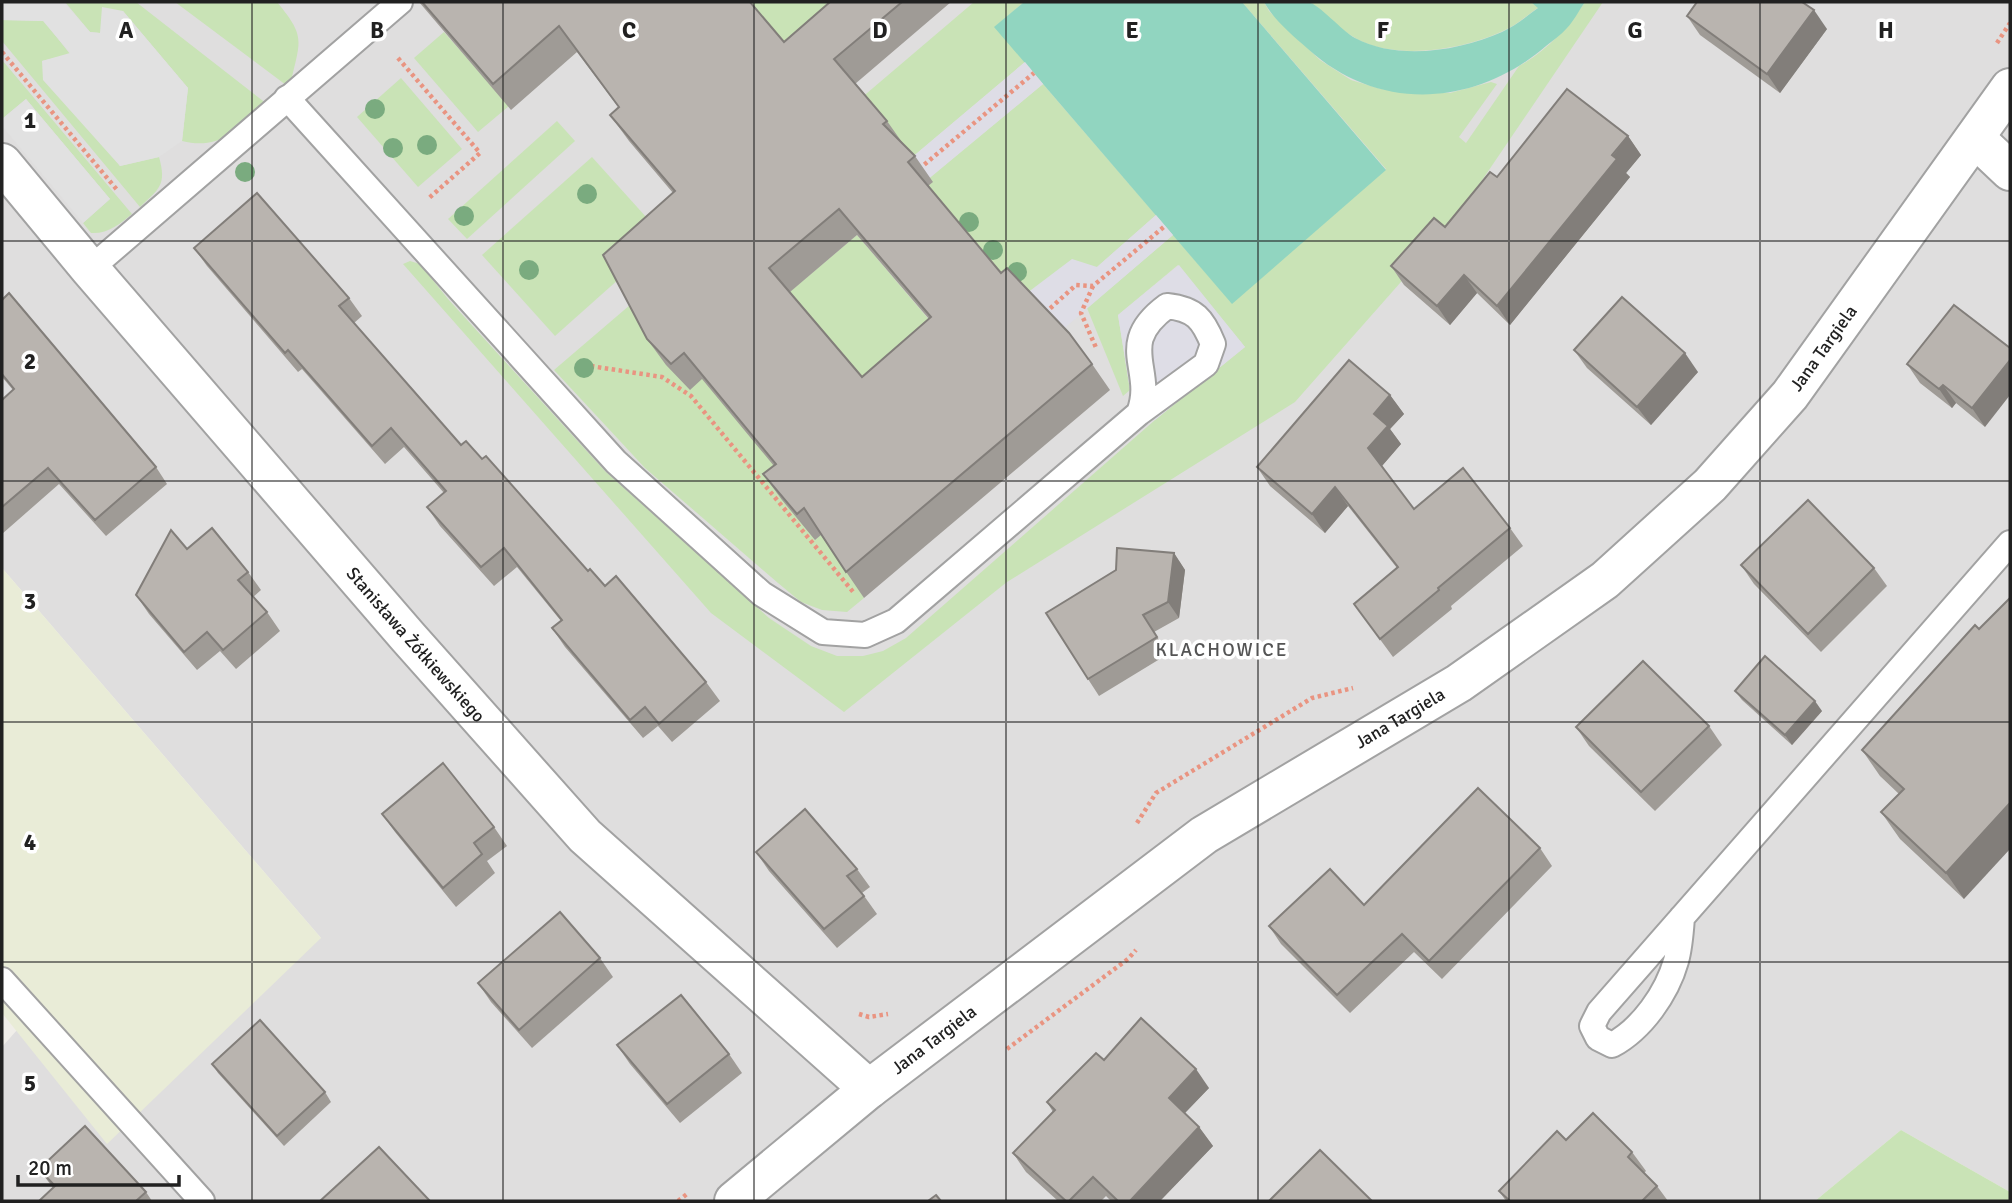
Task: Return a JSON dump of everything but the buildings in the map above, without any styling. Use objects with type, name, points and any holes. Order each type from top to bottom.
[{"type":"street","name":"Jana Targiela","points":[[734,1201],[869,1088],[1204,835],[1460,682],[1605,580],[1710,485],[1790,394],[2010,88]]},
{"type":"street","points":[[1975,138],[2010,171]]},
{"type":"street","name":"Stanisława Żółkiewskiego","points":[[2,163],[90,269],[408,637],[585,836],[869,1088]]},
{"type":"lane","points":[[90,269],[400,2]]},
{"type":"lane","points":[[287,98],[616,462],[762,594],[822,632],[865,635],[897,621],[1139,413]]},
{"type":"lane","points":[[1682,917],[1677,960],[1661,998],[1625,1039],[1612,1045],[1598,1038],[1592,1026],[1599,1012],[1682,917],[2010,543]]},
{"type":"lane","points":[[2,980],[202,1201]]},
{"type":"path","points":[[391,50],[480,153],[424,203]]},
{"type":"path","points":[[916,172],[1034,73]]},
{"type":"path","points":[[1101,358],[1081,313],[1093,286],[1165,226]]},
{"type":"path","points":[[1038,319],[1076,285],[1093,286]]},
{"type":"path","points":[[575,363],[662,376],[691,396],[861,600]]},
{"type":"path","points":[[678,1201],[689,1193]]},
{"type":"shaded area","points":[[2,2],[2010,2],[2010,1192],[1901,1130],[1815,1201],[2,1201],[2,1047],[32,1013],[321,938],[2,568]]},
{"type":"shaded area","points":[[2,2],[64,2],[90,32],[100,33],[102,7],[123,11],[188,88],[182,141],[159,157],[120,166],[43,80],[42,61],[70,53],[43,21],[2,20]]},
{"type":"shaded area","points":[[1025,62],[1043,84],[914,191],[897,170]]},
{"type":"shaded area","points":[[26,99],[110,199],[83,223],[2,126],[2,119]]},
{"type":"shaded area","points":[[1156,215],[1173,235],[1061,331],[1027,293],[1072,259],[1097,267]]},
{"type":"shaded area","points":[[1179,265],[1245,347],[1155,420],[1130,390],[1118,315]]},
{"type":"green space","points":[[65,2],[136,2],[267,104],[219,140],[208,143],[182,141],[188,88],[123,11],[100,33],[90,32]]},
{"type":"green space","points":[[175,2],[277,2],[292,23],[298,38],[291,81],[286,85]]},
{"type":"green space","points":[[746,2],[862,2],[802,68]]},
{"type":"green space","points":[[974,2],[1024,2],[995,27],[1025,62],[897,170],[853,105]]},
{"type":"green space","points":[[1024,2],[1242,2],[1386,170],[1232,304],[994,27]]},
{"type":"green space","points":[[1242,2],[1264,2],[1269,11],[1320,60],[1351,80],[1381,89],[1450,93],[1491,82],[1497,84],[1459,137],[1466,143],[1519,66],[1556,38],[1585,2],[1603,2],[1453,223],[1295,402],[1007,582],[844,712],[711,613],[403,264],[410,261],[420,264],[448,299],[605,471],[769,618],[811,646],[837,656],[863,656],[883,651],[906,638],[1155,420],[1245,347],[1178,265],[1118,315],[1130,390],[1123,396],[1087,308],[1173,235],[1232,303],[1386,169]]},
{"type":"green space","points":[[1264,2],[1308,2],[1318,7],[1355,38],[1372,45],[1428,51],[1467,44],[1502,32],[1538,8],[1531,2],[1585,2],[1565,31],[1518,66],[1489,81],[1458,91],[1427,94],[1396,92],[1365,84],[1336,70],[1290,33]]},
{"type":"green space","points":[[1310,2],[1531,2],[1539,7],[1512,26],[1487,38],[1448,48],[1406,51],[1368,44],[1352,36]]},
{"type":"green space","points":[[2,20],[44,21],[70,54],[42,61],[120,166],[159,157],[162,174],[160,186],[140,207],[2,41]]},
{"type":"green space","points":[[444,32],[509,106],[478,132],[414,58]]},
{"type":"green space","points":[[2,60],[132,214],[108,230],[91,233],[83,223],[110,199],[26,99],[2,119]]},
{"type":"green space","points":[[401,78],[462,149],[418,187],[357,117]]},
{"type":"green space","points":[[1043,84],[1156,215],[1097,267],[1020,299],[926,188],[929,178]]},
{"type":"green space","points":[[557,121],[575,141],[467,239],[448,219]]},
{"type":"green space","points":[[592,157],[665,238],[555,336],[482,255]]},
{"type":"green space","points":[[857,235],[949,343],[880,403],[787,294]]},
{"type":"green space","points":[[637,299],[795,490],[815,540],[827,529],[864,598],[847,612],[822,610],[801,602],[645,468],[554,370]]},
{"type":"green space","points":[[2,568],[321,938],[107,1144],[2,1013]]},
{"type":"green space","points":[[1901,1130],[2010,1192],[2010,1201],[1815,1201]]},
{"type":"district","name":"KLACHOWICE","points":[[1222,649]]}]
